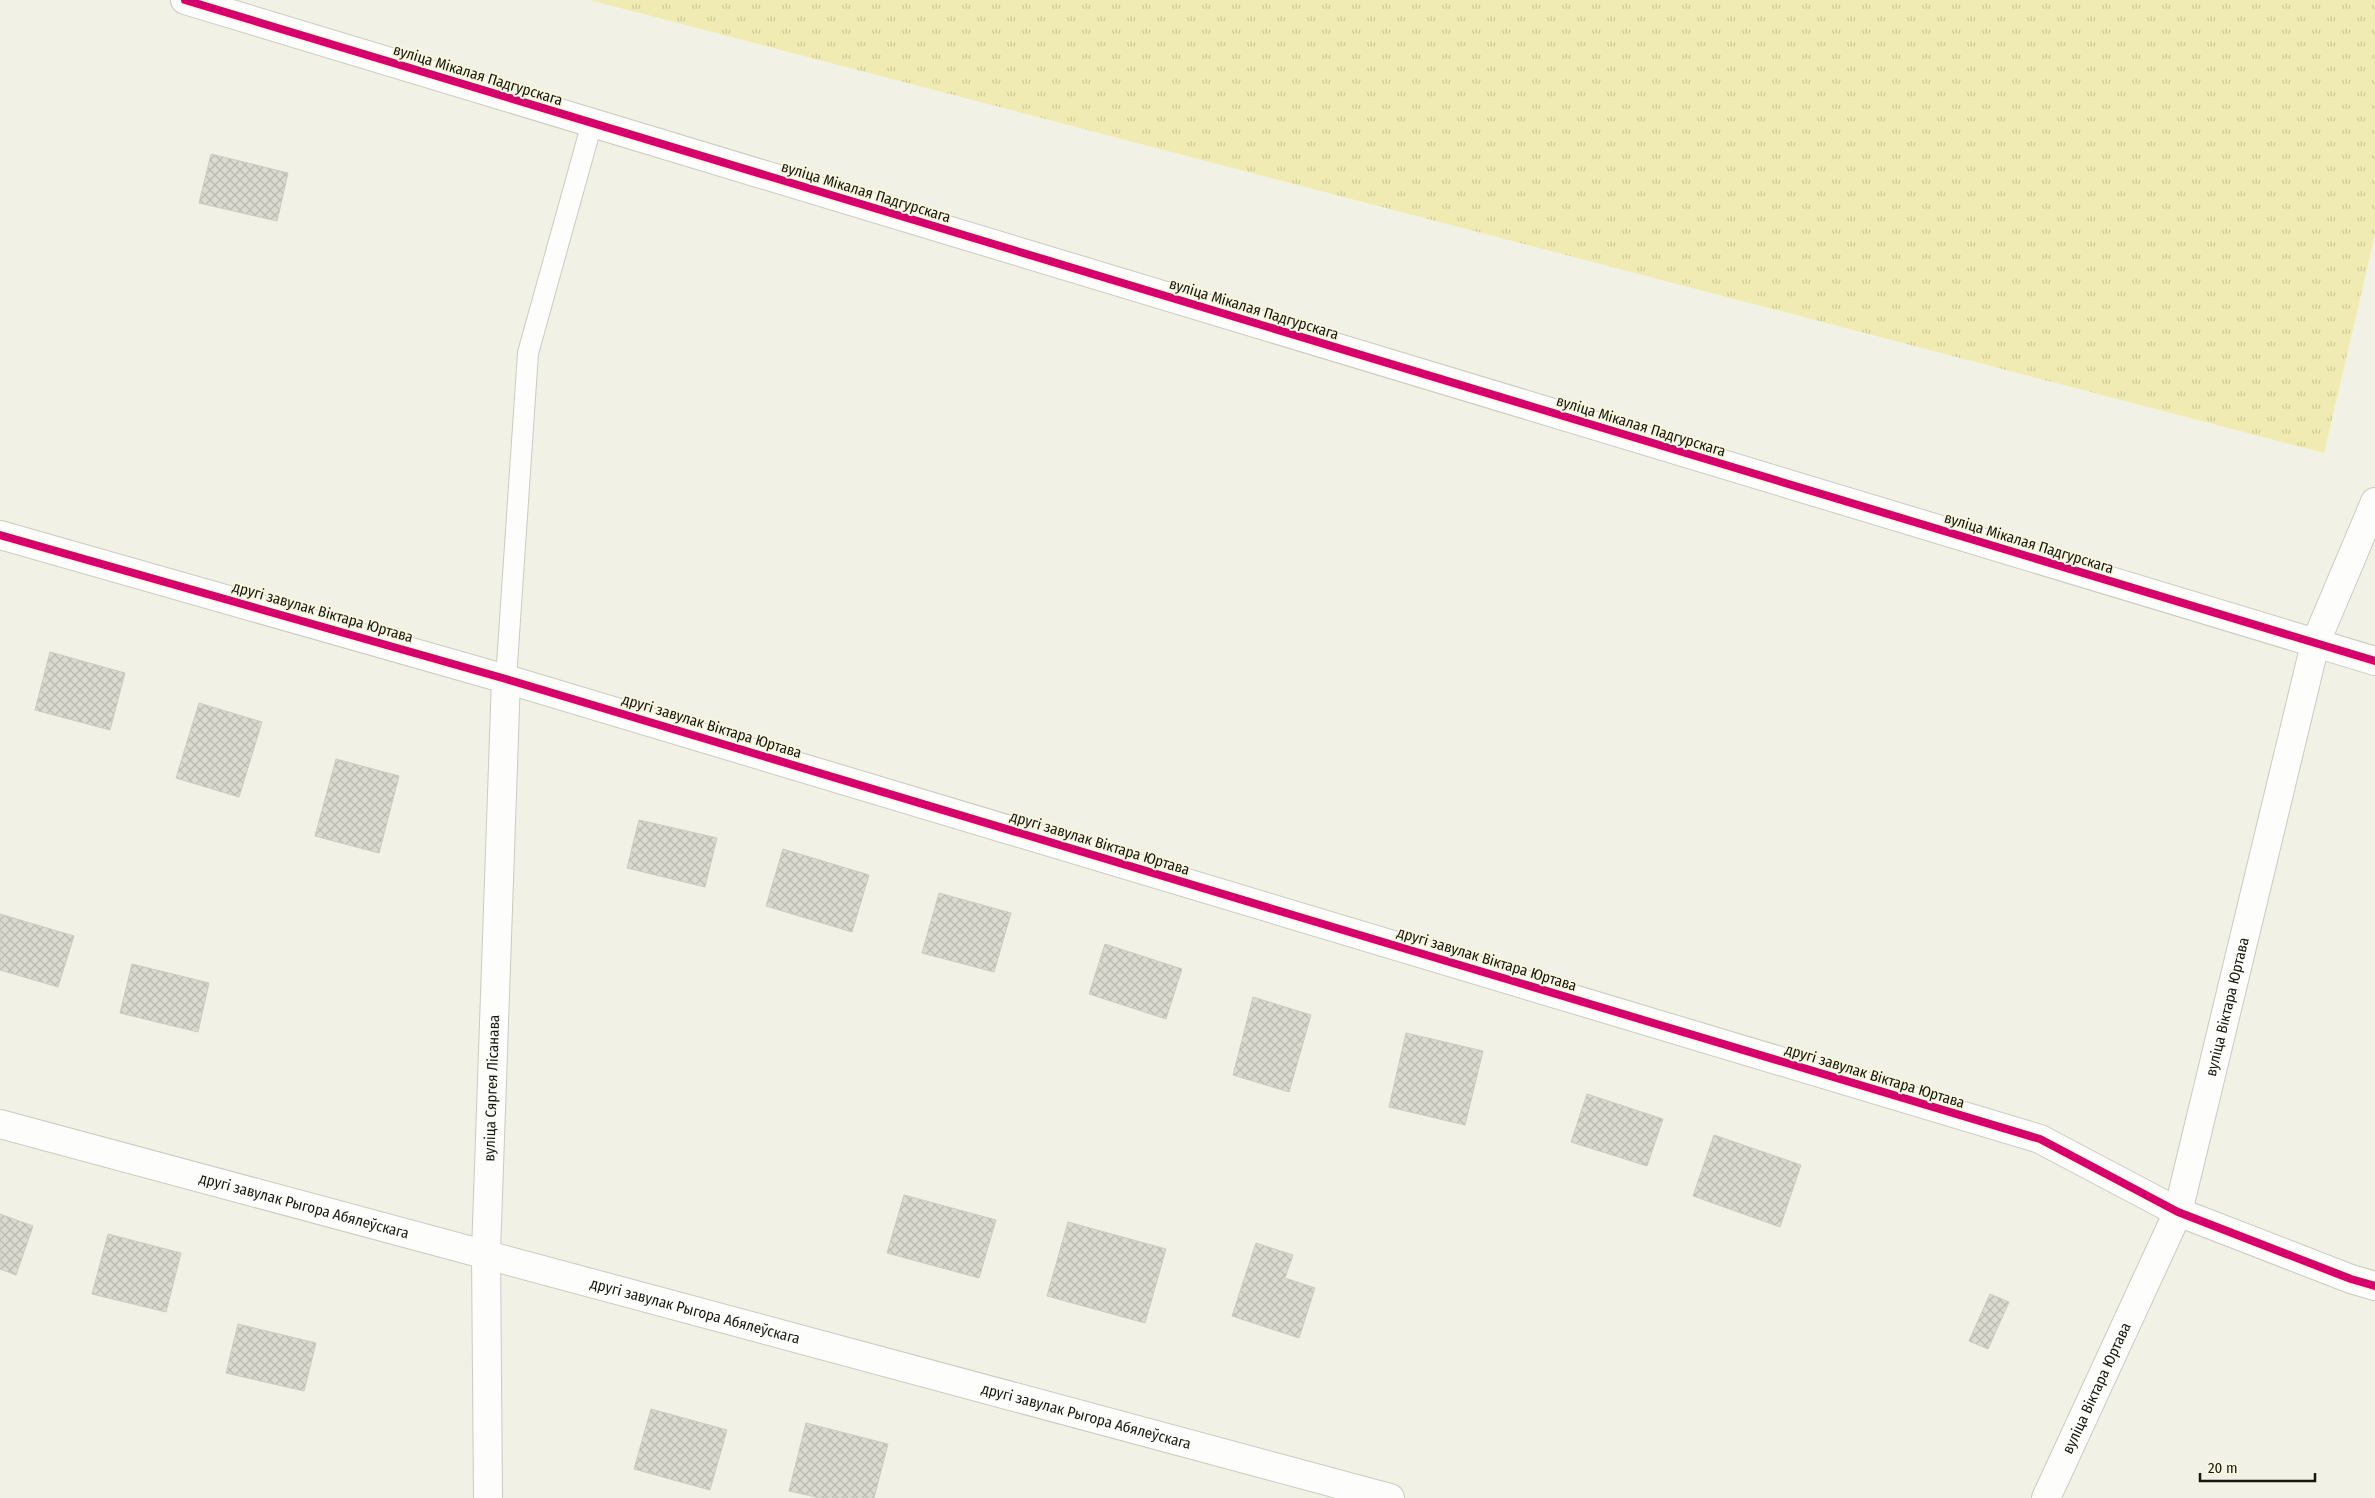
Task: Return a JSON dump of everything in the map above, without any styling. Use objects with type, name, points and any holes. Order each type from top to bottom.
[{"type":"street","name":"вуліца Мікалая Падгурскага","points":[[184,0],[2375,662]]},
{"type":"street","name":"вуліца Віктара Юртава","points":[[2046,1498],[2178,1212],[2315,644],[2375,502]]},
{"type":"street","name":"другі завулак Віктара Юртава","points":[[0,534],[506,679],[2040,1139],[2178,1212],[2351,1279],[2375,1286]]},
{"type":"street","name":"вуліца Сяргея Лісанава","points":[[488,1498],[486,1253],[506,679]]},
{"type":"street","name":"другі завулак Рыгора Абялеўскага","points":[[0,1124],[486,1253],[1390,1498]]},
{"type":"lane","points":[[506,679],[528,353],[592,123]]},
{"type":"green space","points":[[590,0],[2375,0],[2375,234],[2324,453]]},
{"type":"building","points":[[211,154],[288,173],[277,221],[199,203]]},
{"type":"building","points":[[50,652],[125,673],[110,730],[35,710]]},
{"type":"building","points":[[199,703],[262,722],[239,797],[176,778]]},
{"type":"building","points":[[336,759],[399,776],[379,853],[315,836]]},
{"type":"building","points":[[639,820],[717,838],[705,887],[627,868]]},
{"type":"building","points":[[783,849],[869,875],[852,932],[766,906]]},
{"type":"building","points":[[939,893],[1011,913],[994,972],[922,953]]},
{"type":"building","points":[[0,914],[74,936],[58,987],[0,970]]},
{"type":"building","points":[[1105,944],[1182,969],[1166,1019],[1089,994]]},
{"type":"building","points":[[132,964],[209,983],[198,1032],[120,1013]]},
{"type":"building","points":[[1253,997],[1311,1015],[1289,1092],[1233,1075]]},
{"type":"building","points":[[1406,1033],[1483,1051],[1465,1125],[1389,1107]]},
{"type":"building","points":[[1587,1094],[1663,1119],[1647,1166],[1571,1142]]},
{"type":"building","points":[[1714,1135],[1801,1165],[1780,1227],[1693,1196]]},
{"type":"building","points":[[904,1195],[996,1220],[979,1278],[887,1253]]},
{"type":"building","points":[[0,1214],[33,1226],[16,1275],[0,1269]]},
{"type":"building","points":[[1068,1222],[1166,1249],[1145,1323],[1047,1296]]},
{"type":"building","points":[[108,1234],[181,1253],[166,1312],[92,1294]]},
{"type":"building","points":[[1256,1243],[1293,1255],[1285,1278],[1315,1288],[1299,1338],[1232,1316]]},
{"type":"building","points":[[1990,1294],[2009,1302],[1988,1349],[1969,1341]]},
{"type":"building","points":[[238,1324],[316,1343],[304,1391],[226,1373]]},
{"type":"building","points":[[651,1409],[727,1430],[710,1490],[634,1469]]},
{"type":"building","points":[[806,1423],[888,1444],[874,1498],[820,1498],[789,1491]]},
{"type":"cycle path","points":[[185,0],[2375,661]]},
{"type":"cycle path","points":[[0,535],[506,679],[2040,1139],[2178,1212],[2351,1279],[2375,1286]]}]
